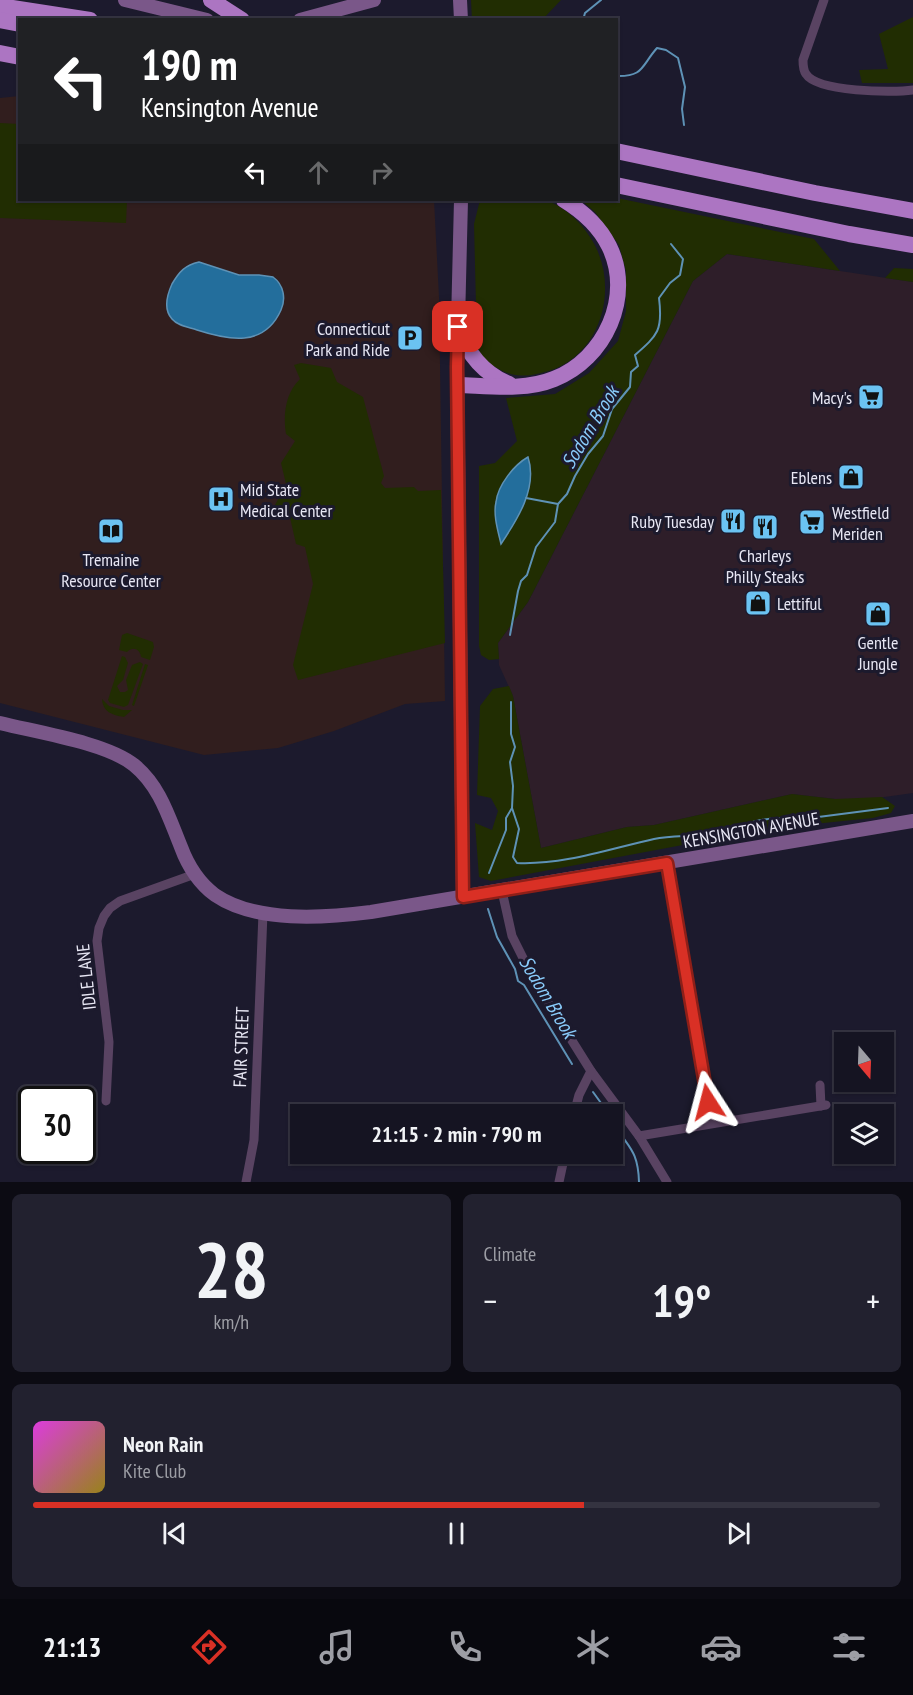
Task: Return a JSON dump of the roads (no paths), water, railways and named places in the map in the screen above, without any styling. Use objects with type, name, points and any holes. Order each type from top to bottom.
[{"type":"highway","points":[[211,0],[238,17]]},
{"type":"highway","points":[[0,6],[77,18]]},
{"type":"highway","points":[[0,20],[18,24]]},
{"type":"highway","points":[[0,53],[18,57]]},
{"type":"highway","points":[[618,151],[913,211]]},
{"type":"highway","points":[[618,185],[849,234],[913,245]]},
{"type":"highway","points":[[458,385],[515,386],[547,382],[575,368],[597,348],[607,331],[614,315],[618,284],[610,249],[593,224],[565,201]]},
{"type":"highway","points":[[458,327],[466,347],[475,360],[495,377],[515,386]]},
{"type":"main road","points":[[125,0],[199,18]]},
{"type":"main road","points":[[307,18],[374,0]]},
{"type":"main road","points":[[460,0],[461,18]]},
{"type":"main road","points":[[461,201],[458,385],[463,897]]},
{"type":"main road","name":"KENSINGTON AVENUE","points":[[0,723],[106,750],[133,764],[154,786],[186,860],[195,874],[215,894],[227,902],[263,913],[308,917],[350,915],[913,821]]},
{"type":"street","points":[[824,0],[803,60],[806,76],[822,84],[860,90],[881,92],[913,90]]},
{"type":"street","points":[[667,863],[711,1123]]},
{"type":"street","name":"IDLE LANE","points":[[106,1101],[108,1042],[98,954],[99,928],[110,908],[120,901],[195,874]]},
{"type":"street","points":[[502,891],[510,929],[523,959],[591,1071],[639,1136],[667,1182]]},
{"type":"street","name":"FAIR STREET","points":[[246,1182],[254,1140],[263,913]]},
{"type":"street","points":[[577,1104],[591,1071]]},
{"type":"street","points":[[639,1136],[824,1106],[820,1085]]},
{"type":"street","points":[[559,1182],[563,1164]]},
{"type":"water","points":[[199,262],[239,275],[259,275],[273,277],[277,280],[284,297],[281,310],[274,322],[265,331],[255,336],[233,338],[209,334],[174,321],[169,315],[167,306],[170,288],[183,270]]},
{"type":"water","points":[[528,457],[530,480],[528,492],[519,514],[501,544],[495,518],[497,496],[508,476]]},
{"type":"waterway","name":"Sodom Brook","points":[[584,18],[585,13],[601,0]]},
{"type":"waterway","name":"Sodom Brook","points":[[618,76],[632,75],[637,72],[657,48],[666,50],[678,58],[685,87],[682,109],[684,125]]},
{"type":"waterway","name":"Sodom Brook","points":[[510,635],[518,591],[521,581],[527,575],[536,547],[555,522],[558,504],[567,494],[588,454],[603,436],[612,409],[630,387],[631,372],[638,366],[635,355],[654,337],[657,331],[660,318],[659,298],[670,283],[680,275],[683,259],[671,244]]},
{"type":"waterway","points":[[526,498],[558,504]]},
{"type":"waterway","name":"Sodom Brook","points":[[489,873],[506,830],[506,818],[512,808],[513,786],[510,762],[515,747],[511,734],[511,702]]},
{"type":"waterway","points":[[512,808],[519,829],[513,857],[517,863],[552,862],[661,838],[709,834],[773,818],[795,820],[888,808]]},
{"type":"waterway","name":"Sodom Brook","points":[[488,909],[497,937],[515,969],[518,981],[524,985],[572,1064]]},
{"type":"waterway","name":"Sodom Brook","points":[[593,1092],[602,1104]]},
{"type":"waterway","name":"Sodom Brook","points":[[623,1137],[636,1161],[639,1182]]},
{"type":"place","name":"Connecticut Park and Ride","points":[[410,338]]},
{"type":"place","name":"Macy's","points":[[871,397]]},
{"type":"place","name":"Eblens","points":[[851,477]]},
{"type":"place","name":"Mid State Medical Center","points":[[221,499]]},
{"type":"place","name":"Ruby Tuesday","points":[[733,521]]},
{"type":"place","name":"Westfield Meriden","points":[[812,522]]},
{"type":"place","name":"Charleys Philly Steaks","points":[[765,527]]},
{"type":"place","name":"Tremaine Resource Center","points":[[111,531]]},
{"type":"place","name":"Lettiful","points":[[758,603]]},
{"type":"place","name":"Gentle Jungle","points":[[878,614]]}]
